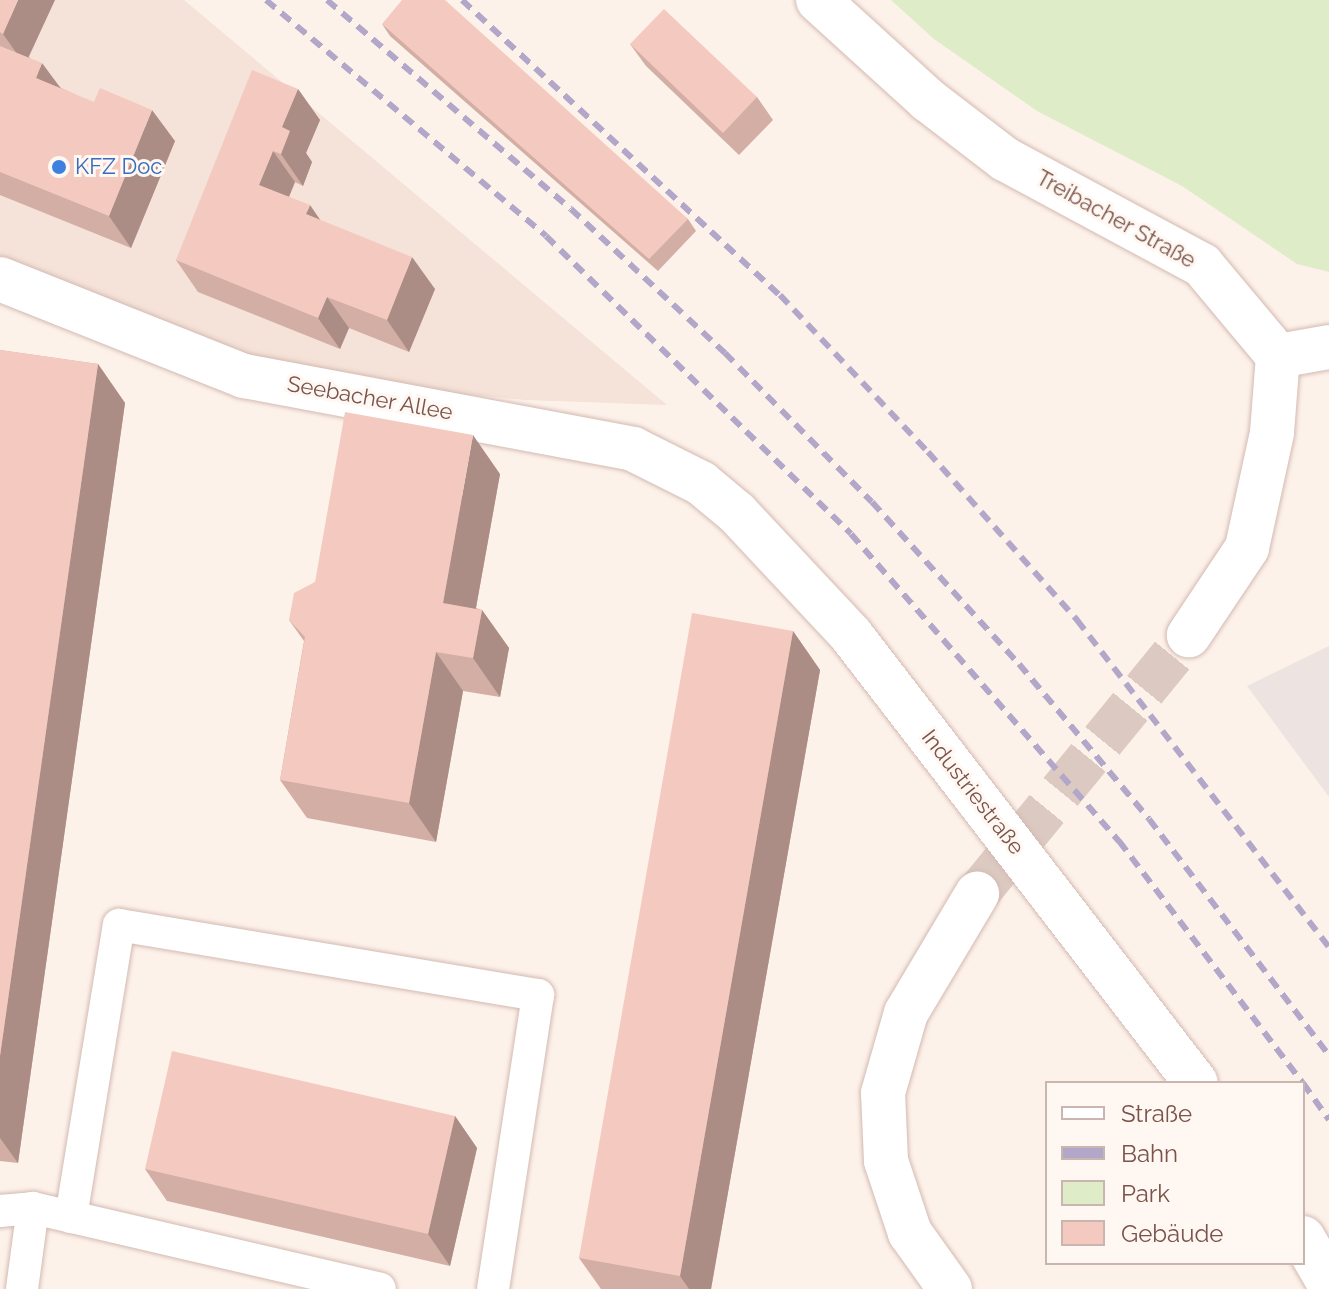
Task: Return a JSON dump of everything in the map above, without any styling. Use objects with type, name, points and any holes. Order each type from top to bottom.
[{"type":"street","name":"Treibacher Straße","points":[[818,0],[928,100],[1005,159],[1202,265],[1278,356]]},
{"type":"street","name":"Seebacher Allee","points":[[0,279],[244,376],[633,449],[701,483],[737,513]]},
{"type":"street","points":[[1189,635],[1247,548],[1272,433],[1278,356],[1329,347]]},
{"type":"street","name":"Industriestraße","points":[[737,513],[851,635],[1194,1081]]},
{"type":"street","points":[[950,1289],[910,1233],[886,1161],[883,1093],[906,1013],[977,894]]},
{"type":"street","points":[[1305,1241],[1329,1283]]},
{"type":"lane","points":[[71,1217],[119,925],[509,990],[538,995],[493,1289]]},
{"type":"lane","points":[[0,1211],[33,1208],[380,1289]]},
{"type":"lane","points":[[22,1289],[33,1208]]},
{"type":"shaded area","points":[[0,0],[184,0],[667,405],[526,400],[252,376],[0,273]]},
{"type":"shaded area","points":[[1329,646],[1329,797],[1247,686]]},
{"type":"green space","points":[[891,0],[1329,0],[1329,272],[1297,264],[1182,186],[1037,111],[934,39]]},
{"type":"building","points":[[0,0],[18,0],[3,34],[0,32]]},
{"type":"building","points":[[402,0],[445,0],[688,219],[649,259],[382,24]]},
{"type":"building","points":[[664,9],[757,97],[723,133],[630,44]]},
{"type":"building","points":[[0,46],[42,63],[36,78],[94,102],[100,88],[152,110],[109,216],[0,172]]},
{"type":"building","points":[[252,70],[298,89],[282,127],[290,131],[281,154],[273,151],[259,185],[310,205],[306,214],[412,257],[387,320],[327,297],[318,318],[176,260]]},
{"type":"building","points":[[0,350],[98,364],[0,1056]]},
{"type":"building","points":[[345,412],[473,435],[443,603],[482,610],[473,658],[436,652],[409,803],[280,780],[305,637],[289,620],[294,593],[315,582]]},
{"type":"building","points":[[692,613],[793,631],[680,1276],[579,1258]]},
{"type":"building","points":[[172,1051],[455,1116],[428,1234],[145,1169]]},
{"type":"tunnel","points":[[977,894],[1189,635]]},
{"type":"railway","points":[[266,0],[546,236],[851,534],[1119,841],[1301,1081]]},
{"type":"railway","points":[[327,0],[571,209],[725,353],[872,502],[1019,664],[1149,819],[1329,1055]]},
{"type":"railway","points":[[462,0],[780,295],[928,452],[1077,620],[1329,947]]},
{"type":"railway","points":[[1305,1086],[1329,1120]]},
{"type":"place","name":"KFZ Doc","points":[[59,167]]}]
